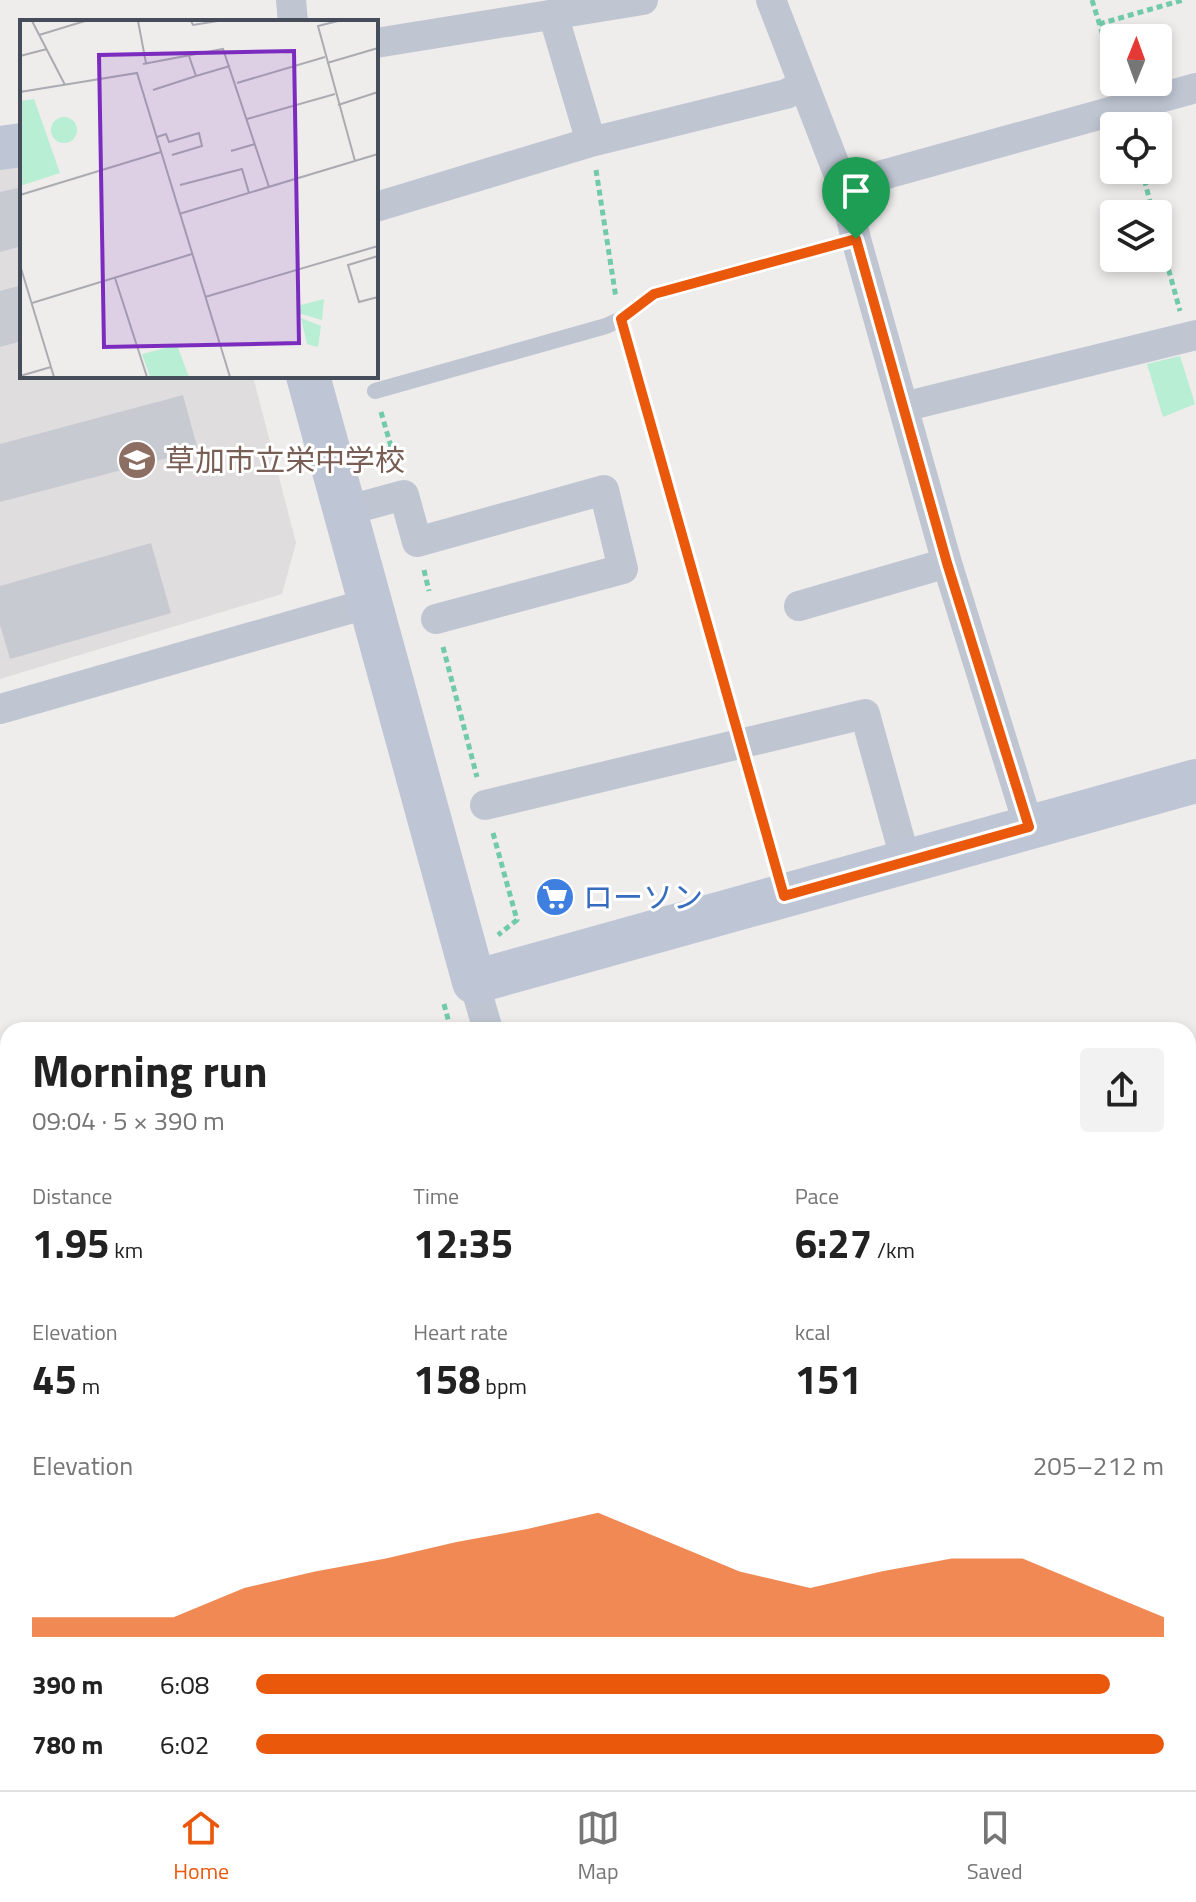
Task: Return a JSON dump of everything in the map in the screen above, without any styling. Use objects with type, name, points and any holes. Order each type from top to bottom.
[{"type":"street","points":[[291,0],[293,20]]},
{"type":"street","points":[[378,43],[643,0]]},
{"type":"street","points":[[771,0],[843,186],[947,563],[1029,827]]},
{"type":"street","points":[[553,14],[591,142]]},
{"type":"street","points":[[378,206],[591,142],[786,94],[804,85]]},
{"type":"street","points":[[843,186],[1196,88]]},
{"type":"street","points":[[0,148],[20,145]]},
{"type":"street","points":[[903,407],[1191,336]]},
{"type":"street","points":[[309,378],[370,603],[489,978],[488,1022]]},
{"type":"street","points":[[345,511],[404,495],[417,542],[604,490],[623,569],[436,619]]},
{"type":"street","points":[[799,606],[947,563]]},
{"type":"street","points":[[0,709],[370,603]]},
{"type":"street","points":[[485,805],[865,714],[906,862]]},
{"type":"street","points":[[489,978],[1196,781]]},
{"type":"lane","points":[[375,391],[606,326],[621,319],[654,294],[856,239]]},
{"type":"path","points":[[1092,0],[1100,27]]},
{"type":"path","points":[[1099,24],[1183,0]]},
{"type":"path","points":[[591,142],[621,319],[784,896]]},
{"type":"path","points":[[1171,272],[1191,336]]},
{"type":"path","points":[[375,391],[404,495]]},
{"type":"path","points":[[417,542],[517,920],[494,938],[489,978]]},
{"type":"shaded area","name":"草加市立栄中学校","points":[[20,167],[20,378],[254,378],[296,543],[282,594],[0,679],[0,170]]},
{"type":"green space","points":[[1180,356],[1195,404],[1163,417],[1147,364]]},
{"type":"building","points":[[20,187],[20,247],[0,252],[0,192]]},
{"type":"building","points":[[20,286],[20,342],[0,347],[0,291]]},
{"type":"building","points":[[183,395],[198,450],[0,502],[0,444]]},
{"type":"building","points":[[151,543],[171,613],[10,659],[0,625],[0,586]]},
{"type":"place","name":"草加市立栄中学校","points":[[137,460]]},
{"type":"place","name":"ローソン","points":[[555,897]]},
{"type":"route","points":[[856,239],[947,563],[1029,827],[784,896],[621,319],[654,294],[856,239]]}]
